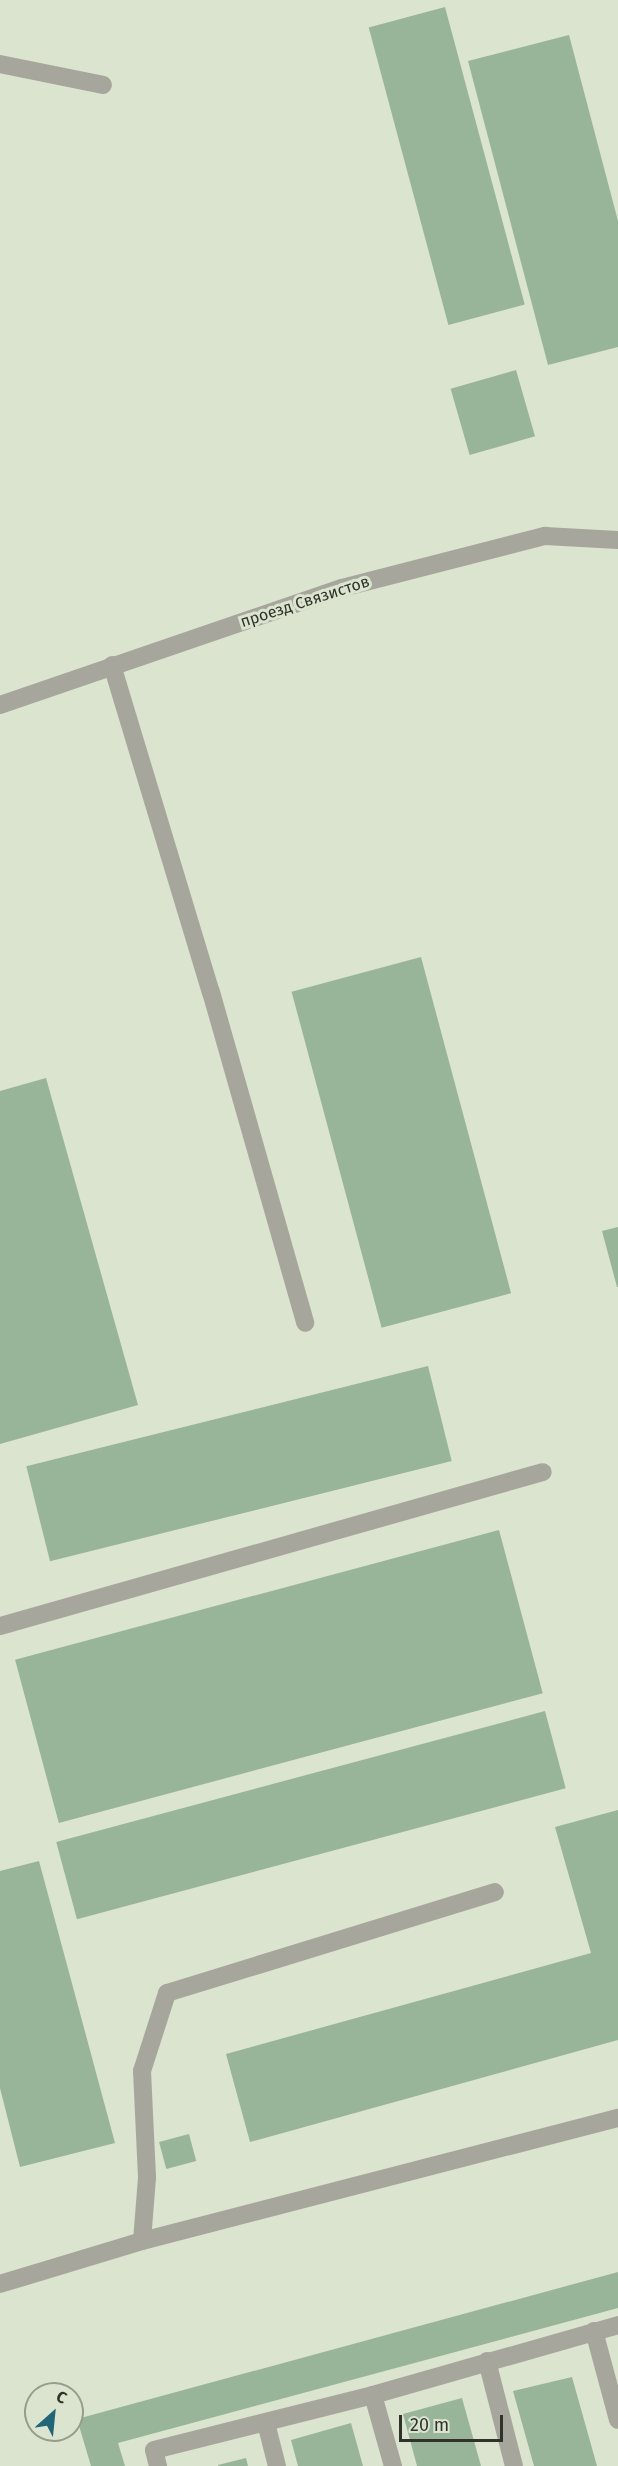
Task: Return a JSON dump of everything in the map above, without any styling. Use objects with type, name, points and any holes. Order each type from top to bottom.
[{"type":"lane","points":[[0,64],[103,85]]},
{"type":"lane","name":"проезд Связистов","points":[[0,705],[342,588],[545,536],[618,540]]},
{"type":"lane","points":[[112,665],[211,992],[305,1323]]},
{"type":"lane","points":[[0,1626],[543,1472]]},
{"type":"lane","points":[[142,2241],[147,2177],[142,2071],[167,1993],[495,1892]]},
{"type":"lane","points":[[1,2279],[618,2118]]},
{"type":"lane","points":[[158,2466],[154,2450],[374,2395],[618,2325]]},
{"type":"lane","points":[[594,2331],[618,2420]]},
{"type":"lane","points":[[487,2361],[514,2466]]},
{"type":"lane","points":[[374,2395],[393,2466]]},
{"type":"lane","points":[[266,2423],[277,2466]]},
{"type":"building","points":[[445,7],[525,305],[448,325],[369,27]]},
{"type":"building","points":[[569,35],[618,221],[618,347],[548,365],[468,61]]},
{"type":"building","points":[[516,370],[535,436],[470,455],[451,389]]},
{"type":"building","points":[[421,957],[511,1293],[382,1328],[292,992]]},
{"type":"building","points":[[46,1078],[138,1405],[0,1444],[0,1091]]},
{"type":"building","points":[[618,1227],[618,1287],[617,1287],[602,1231]]},
{"type":"building","points":[[428,1366],[452,1461],[50,1561],[26,1466]]},
{"type":"building","points":[[499,1530],[543,1693],[59,1823],[15,1660]]},
{"type":"building","points":[[545,1711],[566,1788],[77,1919],[56,1842]]},
{"type":"building","points":[[618,1810],[618,2040],[250,2142],[226,2054],[591,1953],[555,1827]]},
{"type":"building","points":[[39,1861],[115,2143],[20,2167],[0,2088],[0,1871]]},
{"type":"building","points":[[189,2134],[196,2161],[166,2169],[159,2142]]},
{"type":"building","points":[[618,2272],[618,2308],[118,2443],[125,2466],[91,2466],[84,2442],[84,2417]]},
{"type":"building","points":[[572,2377],[597,2466],[534,2466],[513,2391]]},
{"type":"building","points":[[462,2398],[481,2466],[417,2466],[403,2414]]},
{"type":"building","points":[[351,2423],[363,2466],[298,2466],[291,2440]]},
{"type":"building","points":[[246,2458],[248,2466],[218,2466],[218,2465]]}]
